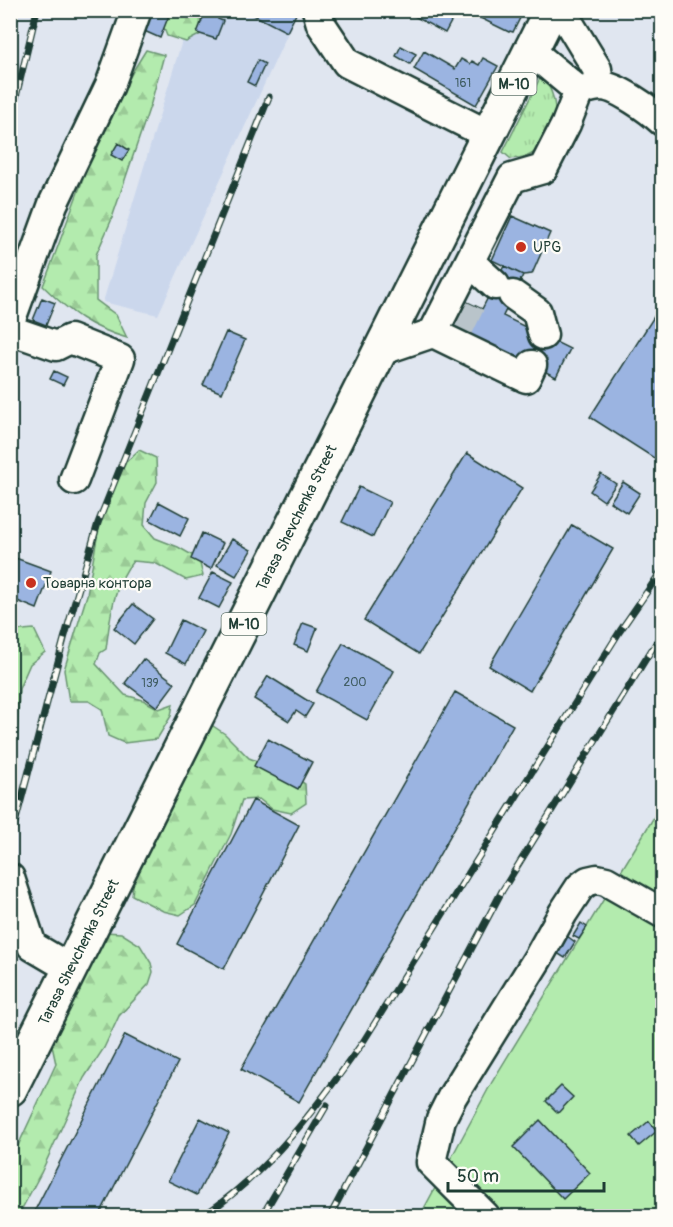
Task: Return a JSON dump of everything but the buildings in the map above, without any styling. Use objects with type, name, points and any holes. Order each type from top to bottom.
[{"type":"main road","name":"Tarasa Shevchenka Street","points":[[10,1089],[551,10]]},
{"type":"street","points":[[10,322],[53,204],[111,85],[137,10]]},
{"type":"street","points":[[317,10],[321,24],[347,63],[489,135]]},
{"type":"street","points":[[380,351],[454,327],[490,279],[512,178],[543,169],[566,124],[589,88],[597,69],[561,10]]},
{"type":"street","points":[[531,51],[589,88],[610,87],[654,113],[663,121]]},
{"type":"street","points":[[454,327],[490,279]]},
{"type":"street","points":[[490,279],[537,312],[543,335]]},
{"type":"street","points":[[454,327],[526,378],[532,365]]},
{"type":"street","points":[[10,330],[56,346],[70,339],[120,359],[74,480]]},
{"type":"street","points":[[11,879],[32,946],[71,969]]},
{"type":"street","points":[[484,1216],[431,1162],[441,1119],[452,1097],[509,1006],[563,913],[580,887],[588,880],[606,880],[663,913]]},
{"type":"shaded area","points":[[191,11],[298,11],[158,315],[103,302]]},
{"type":"green space","points":[[157,11],[204,11],[200,14],[201,34],[186,42],[167,36]]},
{"type":"green space","points":[[146,50],[164,55],[151,103],[111,221],[96,255],[96,300],[116,315],[127,338],[81,318],[43,286],[101,135],[114,106]]},
{"type":"green space","points":[[540,78],[549,87],[554,101],[553,130],[534,153],[526,157],[511,159],[503,152]]},
{"type":"green space","points":[[139,450],[156,458],[157,482],[146,503],[144,525],[155,538],[199,559],[203,576],[186,580],[155,563],[133,561],[126,570],[117,591],[106,649],[100,653],[96,664],[125,695],[143,700],[159,709],[173,704],[171,716],[157,739],[124,743],[108,736],[102,709],[89,701],[69,701],[64,670],[87,595],[98,532],[105,509],[126,462]]},
{"type":"green space","points":[[34,629],[45,652],[30,664],[19,689],[17,747],[11,754],[11,631]]},
{"type":"green space","points":[[210,724],[225,734],[249,758],[288,773],[305,784],[306,803],[291,813],[272,809],[259,799],[242,800],[231,834],[195,905],[180,915],[163,911],[132,895],[134,878]]},
{"type":"green space","points":[[662,804],[662,1216],[420,1216],[492,1082]]},
{"type":"green space","points":[[105,932],[121,933],[140,945],[151,963],[153,972],[149,984],[119,1016],[104,1048],[84,1078],[41,1173],[18,1216],[11,1216],[10,1163],[56,1064],[51,1041]]},
{"type":"tunnel","points":[[459,329],[471,304]]},
{"type":"railway","points":[[10,122],[37,10]]},
{"type":"railway","points":[[10,842],[64,639],[98,523],[269,97]]},
{"type":"railway","points":[[203,1216],[250,1179],[271,1158],[310,1114],[363,1042],[620,631],[662,570]]},
{"type":"railway","points":[[330,1216],[502,891],[662,633]]},
{"type":"railway","points":[[262,1216],[327,1105]]},
{"type":"place","name":"UPG","points":[[521,247]]},
{"type":"place","name":"Товарна контора","points":[[31,583]]}]
